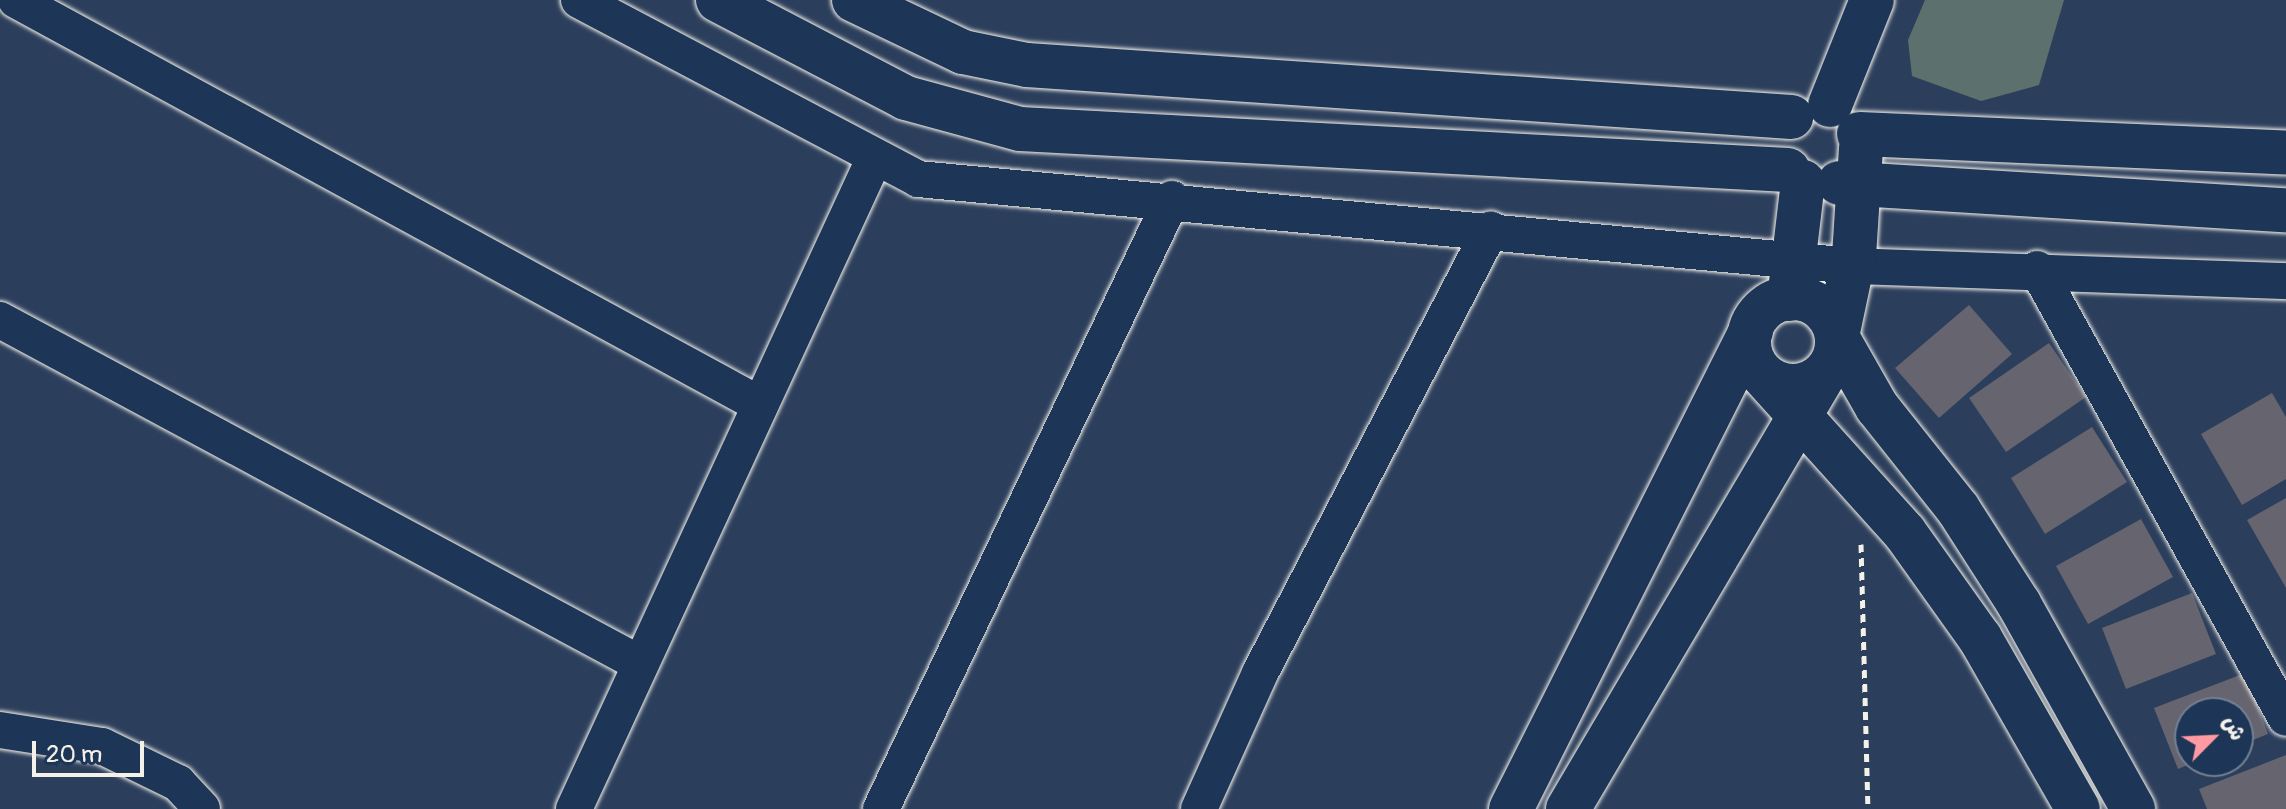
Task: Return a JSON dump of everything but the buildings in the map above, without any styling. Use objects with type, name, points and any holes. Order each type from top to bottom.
[{"type":"street","points":[[16,0],[757,403]]},
{"type":"street","points":[[579,0],[874,159],[918,179],[1491,229],[1791,280],[1852,266],[2037,269],[2286,281]]},
{"type":"street","points":[[718,0],[906,98],[1020,129],[1829,153],[2286,153]]},
{"type":"street","points":[[854,0],[942,44],[1027,65],[1829,153],[2286,210]]},
{"type":"street","points":[[1511,809],[1751,331],[1765,308],[1791,280],[1872,0]]},
{"type":"street","points":[[1568,809],[1801,415],[1831,355],[1852,266],[1829,153]]},
{"type":"street","points":[[574,809],[637,662],[874,159]]},
{"type":"street","points":[[881,809],[1172,199]]},
{"type":"street","points":[[1199,809],[1260,673],[1491,229]]},
{"type":"street","points":[[2037,269],[2286,718]]},
{"type":"street","points":[[1791,280],[1816,305],[1831,355],[1958,509],[2019,604],[2133,809]]},
{"type":"street","points":[[0,320],[637,662]]},
{"type":"street","points":[[1751,331],[1749,346],[1761,373],[1859,475],[1972,627],[2078,809]]},
{"type":"street","points":[[1761,373],[1800,386],[1831,355]]},
{"type":"street","points":[[0,730],[102,746],[178,783],[202,809]]},
{"type":"path","points":[[1861,539],[1868,809]]},
{"type":"green space","points":[[1925,0],[2064,0],[2039,85],[1981,101],[1912,76],[1908,40]]}]
